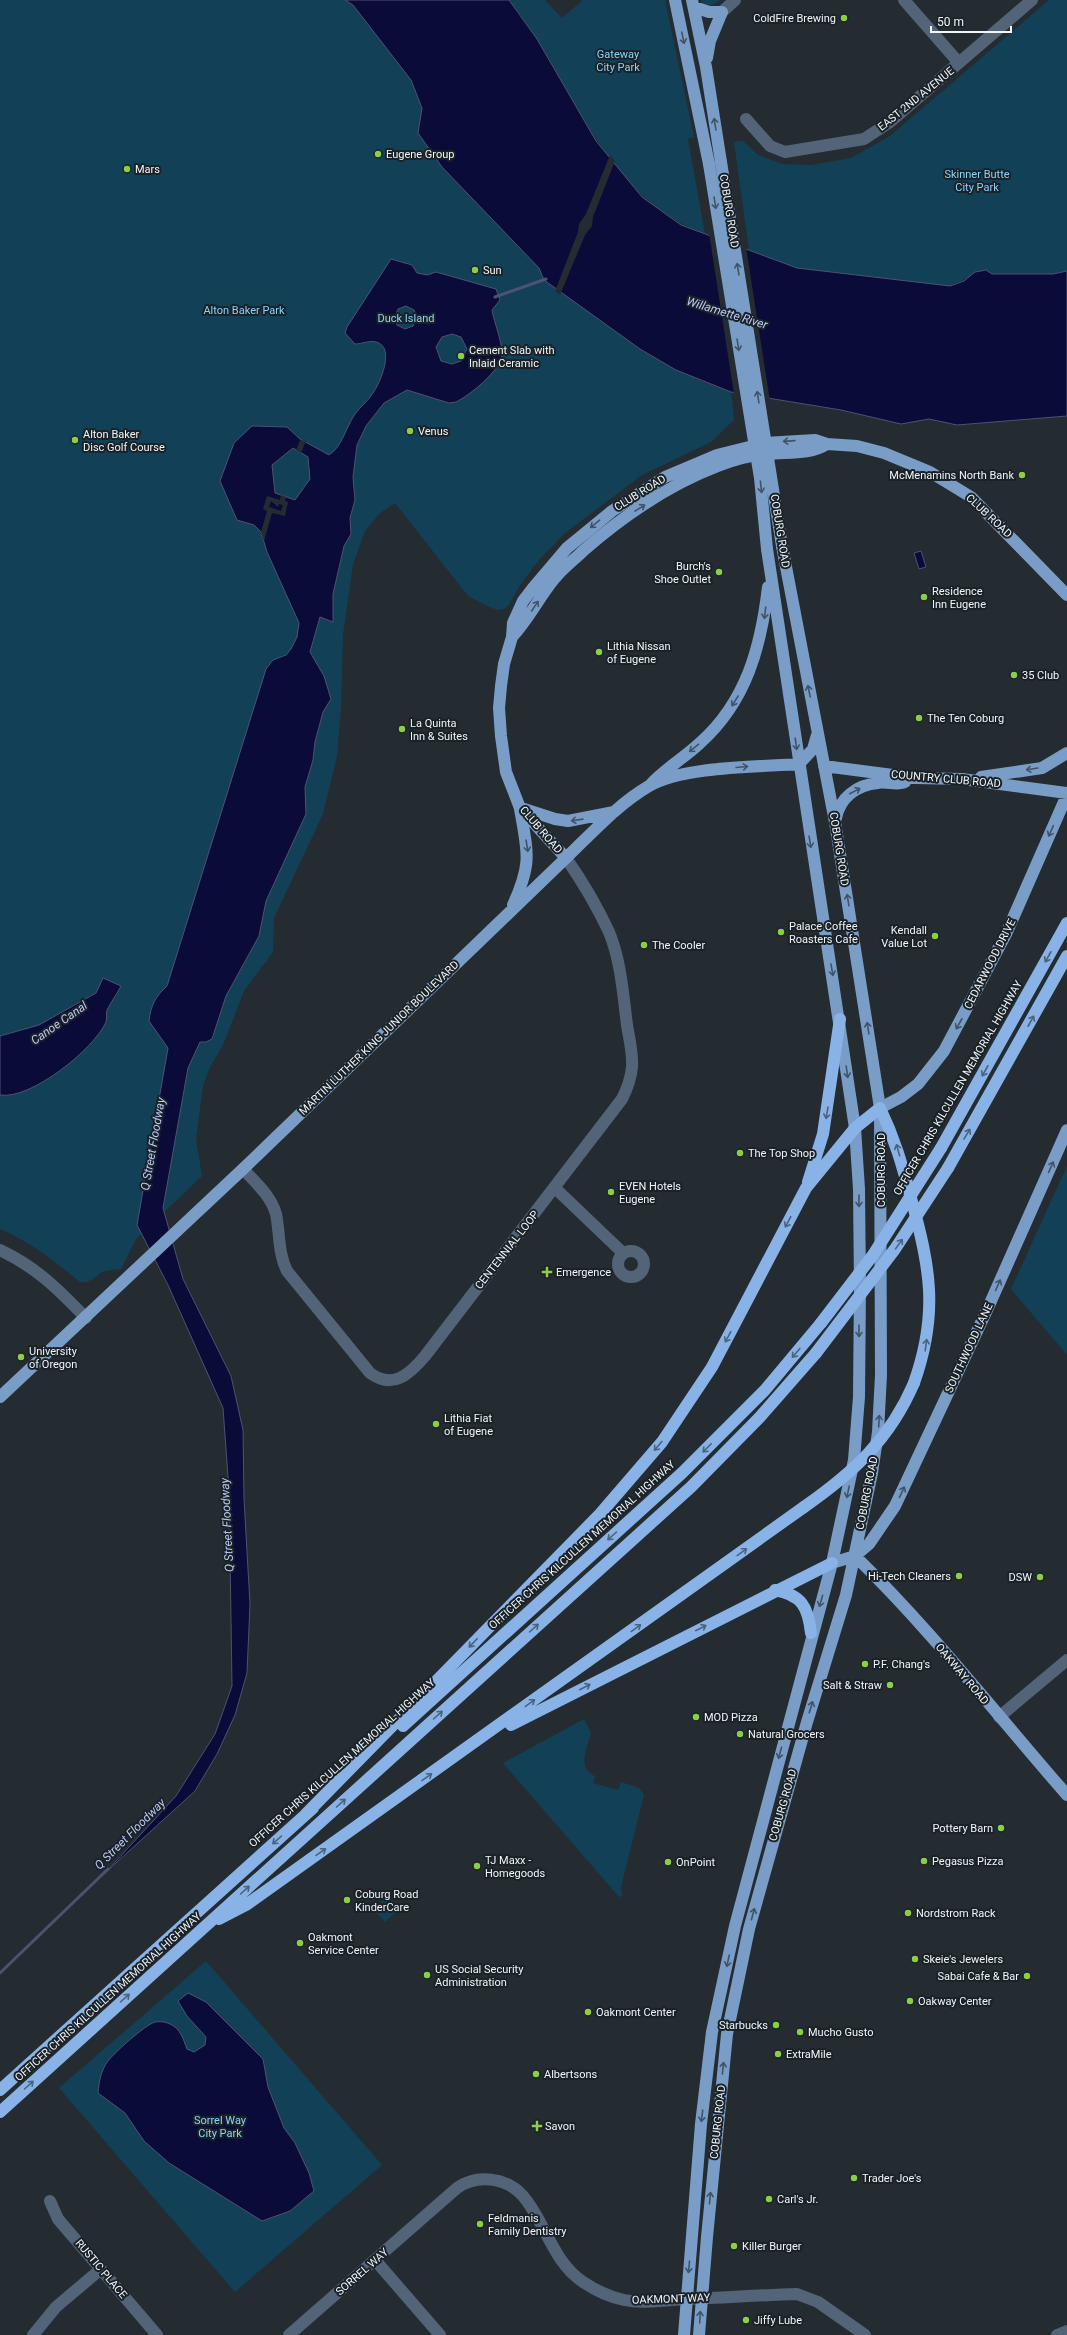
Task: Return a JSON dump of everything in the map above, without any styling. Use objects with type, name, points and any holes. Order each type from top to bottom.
[{"type":"highway","name":"OFFICER CHRIS KILCULLEN MEMORIAL HIGHWAY","points":[[0,2090],[682,1473],[765,1390],[821,1323],[877,1248],[941,1148],[1067,923]]},
{"type":"highway","name":"OFFICER CHRIS KILCULLEN MEMORIAL HIGHWAY","points":[[0,2112],[691,1486],[759,1418],[816,1353],[895,1250],[948,1168],[1067,956]]},
{"type":"highway","points":[[806,1188],[814,1157],[823,1134],[840,1019]]},
{"type":"highway","points":[[206,1926],[246,1905],[476,1742],[825,1492],[868,1456],[892,1425],[914,1383],[925,1353],[929,1322],[930,1286],[925,1246],[896,1142],[880,1108],[855,1128],[806,1188],[712,1367],[662,1442],[600,1514],[306,1814]]},
{"type":"highway","points":[[476,1742],[775,1590],[832,1563]]},
{"type":"highway","points":[[775,1590],[794,1596],[805,1607],[809,1617],[811,1634]]},
{"type":"main road","name":"COBURG ROAD","points":[[675,2],[715,163],[782,546],[835,822],[880,1108],[880,1397],[872,1473],[846,1595],[807,1722],[749,1929],[724,2061],[701,2299],[699,2335]]},
{"type":"main road","points":[[693,4],[709,12],[722,12],[710,41],[706,67]]},
{"type":"main road","name":"COBURG ROAD","points":[[684,2335],[701,2124],[712,2032],[735,1926],[811,1634],[832,1563],[854,1460],[859,1397],[859,1189],[855,1128],[840,1019],[818,894],[782,636],[769,574],[760,478],[715,163],[706,67],[693,4]]},
{"type":"main road","name":"CLUB ROAD","points":[[566,858],[520,808],[506,772],[500,736],[499,708],[504,664],[512,637],[513,623],[523,601],[547,569],[590,528],[640,491],[688,466],[740,448],[766,443],[815,440],[827,444],[857,446],[884,453],[930,472],[971,497],[1067,595]]},
{"type":"main road","points":[[650,785],[664,769],[701,743],[721,720],[737,698],[754,663],[762,631],[769,574]]},
{"type":"main road","points":[[799,764],[809,756],[814,748],[817,729]]},
{"type":"main road","points":[[962,779],[1042,768],[1067,753]]},
{"type":"main road","name":"MARTIN LUTHER KING JUNIOR BOULEVARD","points":[[0,1397],[180,1229],[615,812],[650,785],[703,771],[799,764]]},
{"type":"main road","name":"COUNTRY CLUB ROAD","points":[[824,766],[916,778],[962,779],[1067,794]]},
{"type":"main road","points":[[835,822],[838,806],[849,794],[878,782],[903,784],[916,778]]},
{"type":"main road","name":"CEDARWOOD DRIVE","points":[[880,1108],[901,1097],[918,1084],[944,1051],[1006,934],[1067,794]]},
{"type":"main road","points":[[510,912],[524,881],[528,861],[520,808],[556,819],[568,821],[615,812]]},
{"type":"main road","name":"SOUTHWOOD LANE","points":[[855,1556],[869,1544],[895,1506],[987,1310],[1067,1130]]},
{"type":"main road","points":[[832,1563],[855,1556]]},
{"type":"main road","name":"OAKWAY ROAD","points":[[855,1556],[884,1584],[927,1632],[1067,1795]]},
{"type":"main road","points":[[735,1926],[749,1929]]},
{"type":"street","points":[[722,12],[735,0]]},
{"type":"street","points":[[904,0],[959,63]]},
{"type":"street","name":"EAST 2ND AVENUE","points":[[746,119],[770,146],[785,152],[864,139],[890,122],[1032,0]]},
{"type":"street","name":"CENTENNIAL LOOP","points":[[243,1169],[272,1204],[276,1215],[280,1256],[287,1272],[370,1373],[388,1381],[404,1378],[415,1368],[555,1188],[622,1099],[629,1084],[632,1066],[622,980],[615,949],[609,932],[581,880],[566,858]]},
{"type":"street","points":[[555,1188],[623,1253]]},
{"type":"street","points":[[0,1250],[24,1261],[54,1284],[86,1318]]},
{"type":"street","points":[[999,1717],[1067,1660]]},
{"type":"street","name":"OAKMONT WAY","points":[[434,2208],[457,2188],[467,2182],[481,2179],[499,2181],[515,2189],[523,2196],[561,2261],[572,2273],[588,2285],[626,2301],[797,2294],[818,2302],[865,2335]]},
{"type":"street","name":"RUSTIC PLACE","points":[[50,2201],[58,2219],[157,2335]]},
{"type":"street","name":"SORREL WAY","points":[[289,2335],[434,2208]]},
{"type":"street","points":[[375,2260],[440,2335]]},
{"type":"street","points":[[33,2335],[56,2307],[101,2269]]},
{"type":"street","points":[[1057,2335],[1067,2331]]},
{"type":"green space","name":"Alton Baker Park","points":[[0,0],[345,0],[353,5],[416,78],[431,151],[457,183],[696,379],[731,392],[734,420],[711,442],[642,475],[565,533],[540,559],[520,585],[509,605],[504,609],[497,610],[468,596],[395,503],[380,513],[365,531],[353,564],[343,635],[341,709],[337,756],[323,814],[274,918],[273,952],[244,991],[223,1045],[209,1069],[203,1086],[196,1139],[202,1176],[136,1239],[121,1269],[104,1271],[87,1282],[80,1282],[32,1246],[0,1229]]},
{"type":"green space","name":"Gateway City Park","points":[[509,0],[545,0],[562,18],[583,0],[665,0],[694,137],[688,138],[705,234],[669,216],[640,193],[614,164],[592,132],[532,31]]},
{"type":"green space","points":[[701,0],[721,0],[710,6],[703,4]]},
{"type":"green space","name":"Skinner Butte City Park","points":[[1049,0],[1067,0],[1067,271],[1053,274],[992,274],[986,270],[950,286],[797,268],[749,250],[734,142],[743,141],[758,155],[782,164],[811,165],[851,158],[890,136]]},
{"type":"green space","points":[[1067,1166],[1067,1355],[1011,1289]]},
{"type":"green space","points":[[584,1719],[591,1733],[586,1750],[585,1763],[589,1773],[595,1776],[593,1783],[618,1790],[621,1782],[639,1788],[644,1795],[621,1887],[622,1896],[619,1897],[503,1763]]},
{"type":"green space","points":[[388,1896],[399,1909],[385,1922],[373,1909]]},
{"type":"green space","name":"Sorrel Way City Park","points":[[206,1961],[382,2165],[235,2292],[59,2088]]},
{"type":"water","name":"Willamette River","points":[[345,0],[509,0],[537,39],[596,141],[642,197],[681,225],[797,268],[950,286],[964,281],[975,272],[986,270],[992,274],[1053,274],[1067,271],[1067,416],[957,425],[929,419],[901,424],[841,410],[731,392],[676,370],[640,349],[544,280],[539,268],[442,167],[418,133],[422,108],[411,80],[353,5]]},
{"type":"water","points":[[391,259],[412,265],[417,273],[427,275],[436,272],[496,289],[500,300],[492,310],[502,355],[496,368],[484,382],[456,402],[449,403],[407,390],[384,403],[366,426],[357,445],[353,477],[355,500],[350,518],[351,534],[344,546],[333,594],[333,622],[320,617],[310,652],[324,676],[331,699],[323,712],[315,742],[313,760],[305,787],[306,814],[266,901],[259,936],[226,996],[212,1039],[206,1042],[200,1042],[188,1068],[163,1208],[183,1279],[231,1376],[243,1430],[244,1499],[250,1604],[247,1673],[235,1715],[217,1754],[195,1791],[106,1872],[176,1796],[215,1734],[232,1686],[229,1490],[223,1408],[168,1285],[137,1225],[168,1048],[149,1021],[151,1010],[159,994],[167,986],[266,669],[273,660],[286,655],[291,649],[297,637],[299,623],[267,552],[261,532],[254,525],[237,520],[220,481],[234,443],[252,426],[287,427],[300,439],[329,455],[337,447],[355,414],[369,399],[376,388],[385,366],[386,358],[382,345],[376,342],[371,341],[355,344],[345,333],[347,327]],"holes":[[[406,306],[414,310],[417,318],[413,326],[405,329],[397,325],[395,317],[398,309]],[[452,334],[461,337],[467,349],[461,361],[452,364],[441,361],[436,347],[442,337]],[[293,448],[308,457],[310,479],[295,500],[275,493],[272,465]]]},
{"type":"water","points":[[921,551],[926,567],[919,569],[914,553]]},
{"type":"water","name":"Canoe Canal","points":[[103,978],[121,986],[107,1010],[106,1022],[89,1046],[60,1070],[28,1090],[13,1094],[0,1095],[0,1036],[39,1025],[96,993]]},
{"type":"water","points":[[188,1993],[206,2002],[263,2059],[268,2087],[284,2128],[295,2143],[309,2173],[314,2191],[290,2211],[262,2221],[169,2163],[144,2141],[125,2113],[98,2093],[101,2076],[108,2061],[130,2039],[150,2024],[161,2022],[174,2026],[181,2035],[187,2049],[194,2052],[205,2045],[206,2037],[187,2016],[178,2001]]},
{"type":"pier","points":[[610,155],[615,161],[593,217],[592,226],[585,235],[560,295],[555,291],[578,232],[579,224],[586,214]]},
{"type":"pier","points":[[709,233],[746,247],[770,401],[734,394]]},
{"type":"pier","points":[[300,440],[306,441],[301,453],[296,450]]},
{"type":"pier","points":[[281,495],[286,497],[285,501],[288,502],[285,516],[272,513],[264,541],[261,532],[267,511],[263,509],[267,496],[280,500]],"holes":[[[271,501],[278,507],[279,504],[283,505],[281,511],[269,507]]]},
{"type":"waterway","points":[[495,297],[546,279]]},
{"type":"waterway","name":"Q Street Floodway","points":[[0,1973],[108,1869]]},
{"type":"place","name":"ColdFire Brewing","points":[[844,18]]},
{"type":"place","name":"Eugene Group","points":[[378,154]]},
{"type":"place","name":"Mars","points":[[127,169]]},
{"type":"place","name":"Sun","points":[[475,270]]},
{"type":"place","name":"Cement Slab with Inlaid Ceramic","points":[[461,356]]},
{"type":"place","name":"Venus","points":[[410,431]]},
{"type":"place","name":"Alton Baker Disc Golf Course","points":[[75,440]]},
{"type":"place","name":"McMenamins North Bank","points":[[1022,475]]},
{"type":"place","name":"Burch's Shoe Outlet","points":[[719,572]]},
{"type":"place","name":"Residence Inn Eugene","points":[[924,597]]},
{"type":"place","name":"Lithia Nissan of Eugene","points":[[599,652]]},
{"type":"place","name":"35 Club","points":[[1014,675]]},
{"type":"place","name":"The Ten Coburg","points":[[919,718]]},
{"type":"place","name":"La Quinta Inn & Suites","points":[[402,729]]},
{"type":"place","name":"Palace Coffee Roasters Cafe","points":[[781,932]]},
{"type":"place","name":"Kendall Value Lot","points":[[935,936]]},
{"type":"place","name":"The Cooler","points":[[644,945]]},
{"type":"place","name":"The Top Shop","points":[[740,1153]]},
{"type":"place","name":"EVEN Hotels Eugene","points":[[611,1192]]},
{"type":"place","name":"Emergence","points":[[547,1272]]},
{"type":"place","name":"University of Oregon","points":[[21,1357]]},
{"type":"place","name":"Lithia Fiat of Eugene","points":[[436,1424]]},
{"type":"place","name":"Hi-Tech Cleaners","points":[[959,1576]]},
{"type":"place","name":"DSW","points":[[1040,1577]]},
{"type":"place","name":"P.F. Chang's","points":[[865,1664]]},
{"type":"place","name":"Salt & Straw","points":[[890,1685]]},
{"type":"place","name":"MOD Pizza","points":[[696,1717]]},
{"type":"place","name":"Natural Grocers","points":[[740,1734]]},
{"type":"place","name":"Pottery Barn","points":[[1001,1828]]},
{"type":"place","name":"Pegasus Pizza","points":[[924,1861]]},
{"type":"place","name":"OnPoint","points":[[668,1862]]},
{"type":"place","name":"TJ Maxx - Homegoods","points":[[477,1866]]},
{"type":"place","name":"Coburg Road KinderCare","points":[[347,1900]]},
{"type":"place","name":"Nordstrom Rack","points":[[908,1913]]},
{"type":"place","name":"Oakmont Service Center","points":[[300,1943]]},
{"type":"place","name":"Skeie's Jewelers","points":[[915,1959]]},
{"type":"place","name":"US Social Security Administration","points":[[427,1975]]},
{"type":"place","name":"Sabai Cafe & Bar","points":[[1027,1976]]},
{"type":"place","name":"Oakway Center","points":[[910,2001]]},
{"type":"place","name":"Oakmont Center","points":[[588,2012]]},
{"type":"place","name":"Starbucks","points":[[776,2025]]},
{"type":"place","name":"Mucho Gusto","points":[[800,2032]]},
{"type":"place","name":"ExtraMile","points":[[778,2054]]},
{"type":"place","name":"Albertsons","points":[[536,2074]]},
{"type":"place","name":"Savon","points":[[537,2126]]},
{"type":"place","name":"Trader Joe's","points":[[854,2178]]},
{"type":"place","name":"Carl's Jr.","points":[[769,2199]]},
{"type":"place","name":"Feldmanis Family Dentistry","points":[[480,2224]]},
{"type":"place","name":"Killer Burger","points":[[734,2246]]},
{"type":"place","name":"Jiffy Lube","points":[[746,2320]]},
{"type":"park label","name":"Duck Island","points":[[406,318]]}]
